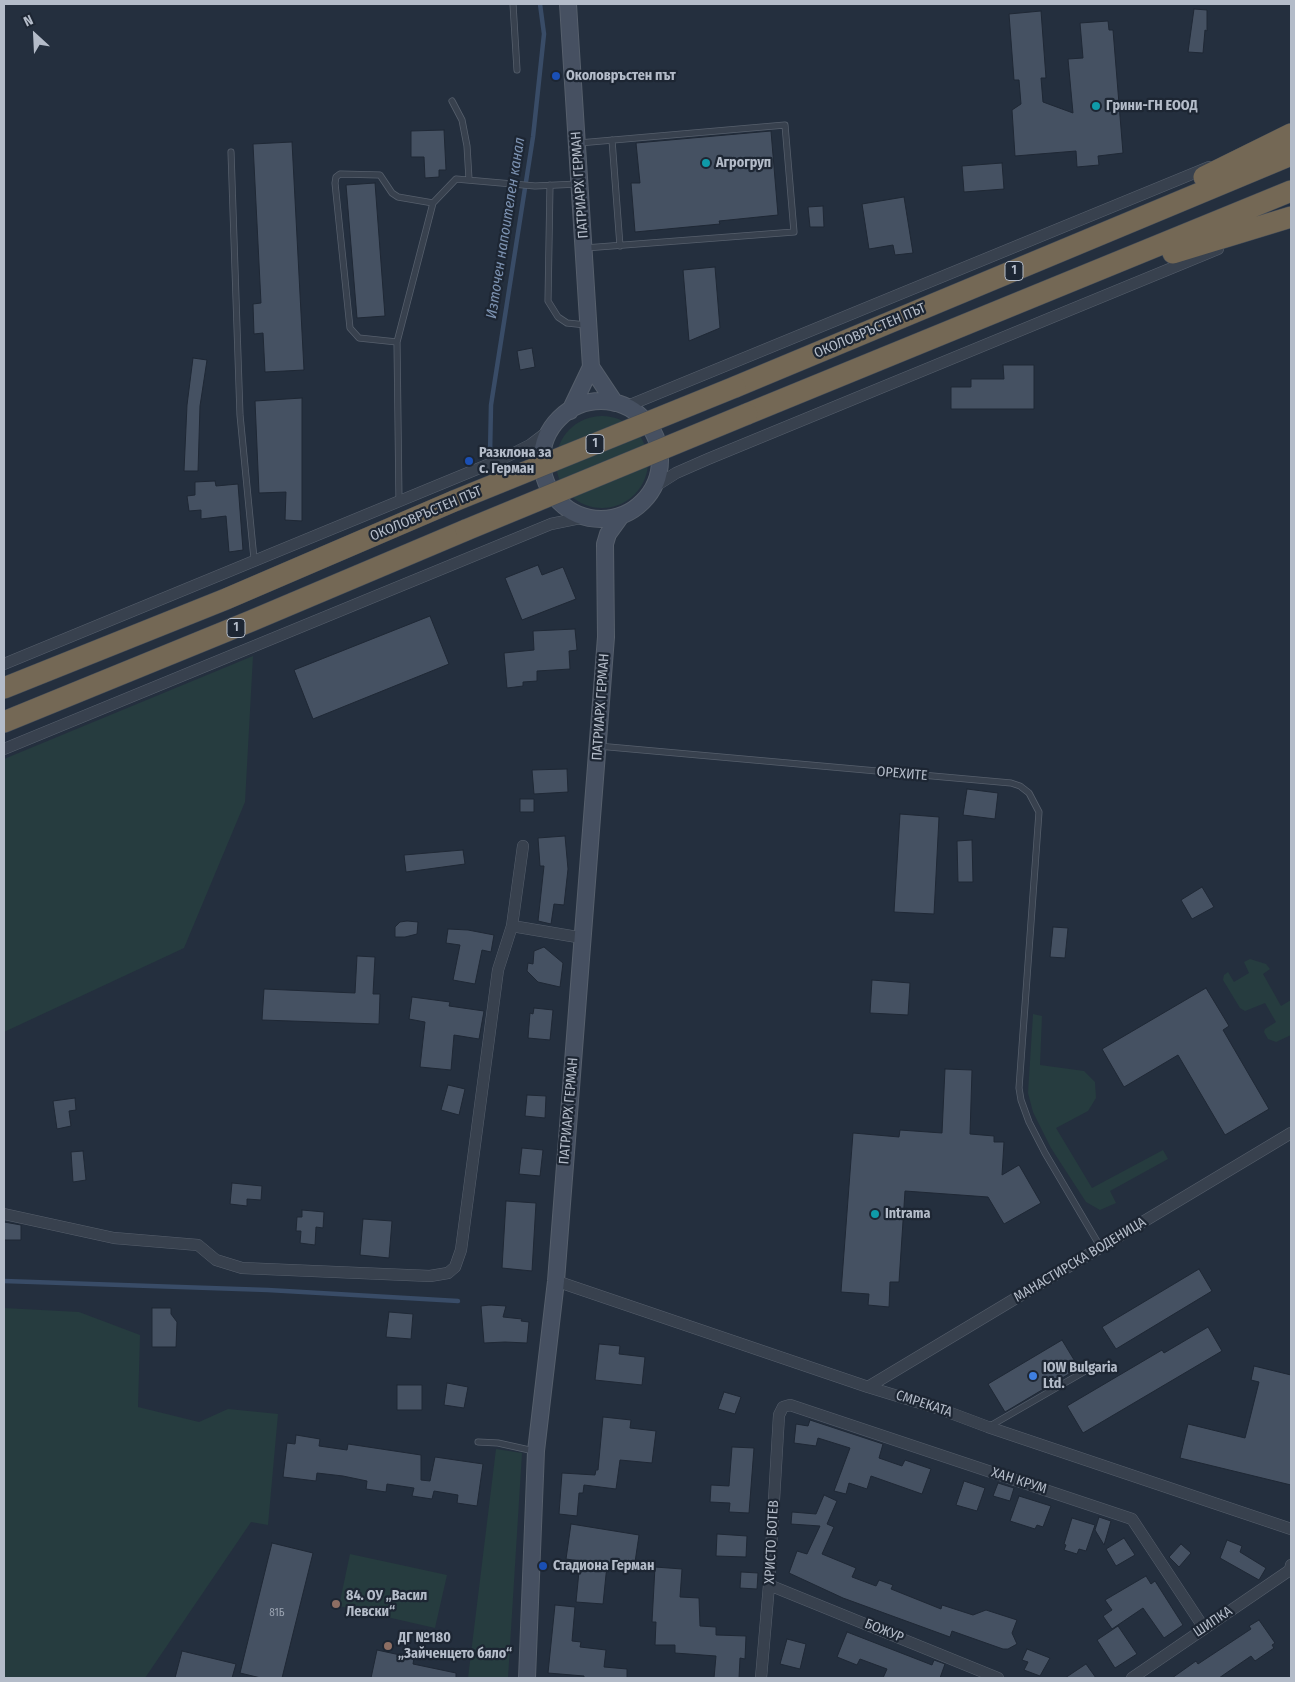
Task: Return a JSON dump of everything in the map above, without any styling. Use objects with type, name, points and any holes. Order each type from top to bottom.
[{"type":"highway","points":[[1033,263],[1291,133]]},
{"type":"highway","name":"ОКОЛОВРЪСТЕН ПЪТ","points":[[4,688],[226,599],[454,502],[1291,155]]},
{"type":"highway","name":"1","points":[[4,722],[251,622],[466,530],[1291,191]]},
{"type":"highway","points":[[1054,289],[1291,218]]},
{"type":"street","name":"ПАТРИАРХ ГЕРМАН","points":[[568,4],[585,248],[591,367]]},
{"type":"street","points":[[570,411],[588,403],[620,405],[1291,133]]},
{"type":"street","points":[[4,749],[551,524],[588,518],[606,519],[620,516],[639,505],[654,487],[676,473],[1291,218]]},
{"type":"street","points":[[591,367],[620,405],[646,423],[655,438],[660,458],[654,487]]},
{"type":"street","points":[[4,664],[254,559],[504,458],[530,445],[570,411],[588,378],[591,367]]},
{"type":"street","points":[[551,429],[543,454],[546,481],[557,500],[568,510],[588,518]]},
{"type":"street","name":"ПАТРИАРХ ГЕРМАН","points":[[527,1678],[536,1451],[556,1281],[606,637],[605,544],[608,534],[620,516]]},
{"type":"street","name":"ПАТРИАРХ ГЕРМАН","points":[[588,518],[596,524],[605,544]]},
{"type":"street","points":[[4,1214],[114,1238],[198,1245],[216,1260],[242,1268],[430,1276],[448,1273],[459,1259],[498,970],[512,926],[523,846]]},
{"type":"street","points":[[512,926],[583,938]]},
{"type":"street","name":"МАНАСТИРСКА ВОДЕНИЦА","points":[[868,1387],[1291,1133]]},
{"type":"street","name":"СМРЕКАТА","points":[[556,1281],[1291,1529]]},
{"type":"street","name":"ХАН КРУМ","points":[[783,1406],[790,1405],[1132,1519],[1204,1628]]},
{"type":"street","name":"ХРИСТО БОТЕВ","points":[[761,1678],[769,1585],[779,1415],[783,1406]]},
{"type":"street","name":"ШИПКА","points":[[1132,1678],[1290,1570],[1291,1565]]},
{"type":"street","name":"БОЖУР","points":[[769,1585],[998,1678]]},
{"type":"lane","points":[[514,4],[517,70]]},
{"type":"lane","points":[[452,101],[462,120],[467,146],[469,179]]},
{"type":"lane","points":[[577,143],[785,125],[794,232],[585,248]]},
{"type":"lane","points":[[612,140],[620,246]]},
{"type":"lane","points":[[231,152],[240,415],[254,559]]},
{"type":"lane","points":[[397,342],[359,338],[350,328],[335,183],[336,177],[340,174],[380,175],[398,197],[433,203]]},
{"type":"lane","points":[[399,501],[397,342],[433,203],[456,180],[469,179],[535,186],[580,184]]},
{"type":"lane","points":[[550,185],[548,301],[558,317],[567,323],[589,326]]},
{"type":"lane","name":"ОРЕХИТЕ","points":[[598,746],[1010,783],[1020,786],[1029,793],[1039,812],[1019,1088],[1029,1122],[1100,1248]]},
{"type":"lane","points":[[988,1427],[1094,1366]]},
{"type":"lane","points":[[478,1442],[498,1443],[536,1451]]},
{"type":"green space","points":[[602,416],[619,420],[634,430],[644,445],[648,462],[644,479],[634,494],[619,504],[602,508],[585,504],[570,494],[560,479],[556,462],[560,445],[570,430],[585,420]]},
{"type":"green space","points":[[253,656],[245,802],[184,948],[4,1032],[4,759]]},
{"type":"green space","points":[[1250,959],[1266,964],[1270,969],[1263,974],[1281,1006],[1291,1000],[1291,1035],[1276,1042],[1268,1039],[1264,1032],[1265,1029],[1276,1022],[1265,1003],[1245,1011],[1240,1008],[1223,980],[1224,975],[1228,972],[1234,982],[1249,973],[1244,962]]},
{"type":"green space","points":[[1033,1014],[1042,1016],[1040,1065],[1084,1071],[1095,1082],[1096,1098],[1088,1111],[1056,1128],[1092,1188],[1163,1150],[1168,1159],[1110,1191],[1116,1203],[1100,1210],[1086,1202],[1051,1148],[1033,1112],[1028,1093]]},
{"type":"green space","points":[[4,1308],[79,1312],[140,1335],[138,1407],[199,1422],[228,1409],[278,1414],[268,1525],[251,1522],[145,1678],[4,1678]]},
{"type":"green space","points":[[496,1449],[522,1453],[508,1678],[468,1678]]},
{"type":"green space","points":[[350,1554],[447,1575],[435,1628],[339,1606]]},
{"type":"building","points":[[1194,9],[1207,10],[1207,31],[1205,30],[1203,53],[1188,52]]},
{"type":"building","points":[[1041,11],[1046,78],[1041,78],[1043,102],[1073,113],[1068,59],[1083,58],[1080,23],[1108,21],[1109,30],[1113,30],[1123,153],[1098,156],[1099,165],[1077,167],[1076,151],[1015,156],[1012,110],[1021,104],[1019,80],[1014,80],[1009,14]]},
{"type":"building","points":[[444,130],[446,170],[439,170],[439,177],[425,178],[424,157],[411,157],[411,131]]},
{"type":"building","name":"Агрогруп","points":[[771,131],[778,215],[719,221],[720,224],[635,232],[631,183],[640,183],[636,143]]},
{"type":"building","points":[[292,142],[304,370],[265,372],[263,333],[254,334],[253,304],[261,303],[253,144]]},
{"type":"building","points":[[1002,163],[1004,189],[964,192],[962,166]]},
{"type":"building","points":[[375,183],[385,316],[357,318],[346,185]]},
{"type":"building","points":[[904,197],[913,253],[895,255],[893,245],[869,249],[862,204]]},
{"type":"building","points":[[823,206],[824,227],[810,227],[808,207]]},
{"type":"building","points":[[715,267],[720,328],[689,341],[683,270]]},
{"type":"building","points":[[532,348],[535,367],[520,370],[517,351]]},
{"type":"building","points":[[193,358],[207,360],[200,406],[198,471],[184,471],[187,405]]},
{"type":"building","points":[[1003,365],[1034,365],[1034,409],[951,409],[951,387],[971,387],[971,379],[1004,379]]},
{"type":"building","points":[[302,398],[302,521],[285,520],[286,492],[259,493],[255,401]]},
{"type":"building","points":[[215,481],[216,486],[238,484],[243,550],[229,552],[226,516],[201,519],[201,510],[189,511],[187,496],[195,495],[195,482]]},
{"type":"building","points":[[538,565],[542,575],[563,567],[576,599],[522,620],[505,578]]},
{"type":"building","points":[[430,616],[449,664],[313,719],[294,670]]},
{"type":"building","points":[[575,629],[577,650],[569,651],[570,669],[537,671],[537,681],[523,682],[523,686],[507,688],[504,653],[534,650],[533,631]]},
{"type":"building","points":[[567,769],[568,792],[534,794],[532,770]]},
{"type":"building","points":[[967,789],[998,793],[995,819],[963,815]]},
{"type":"building","points":[[520,799],[534,799],[534,812],[520,812]]},
{"type":"building","points":[[900,814],[939,817],[934,914],[894,912]]},
{"type":"building","points":[[565,836],[568,869],[564,905],[554,904],[551,924],[538,921],[544,866],[540,866],[538,838]]},
{"type":"building","points":[[972,840],[973,882],[958,882],[957,841]]},
{"type":"building","points":[[463,850],[465,864],[406,872],[404,855]]},
{"type":"building","points":[[1202,887],[1214,907],[1192,919],[1181,900]]},
{"type":"building","points":[[400,922],[418,922],[417,934],[395,937],[395,927]]},
{"type":"building","points":[[1053,927],[1068,928],[1065,958],[1050,957]]},
{"type":"building","points":[[448,929],[468,930],[494,935],[491,952],[482,950],[475,984],[453,980],[460,945],[446,943]]},
{"type":"building","points":[[544,947],[563,963],[560,987],[538,982],[527,971],[528,963],[533,964],[534,951]]},
{"type":"building","points":[[357,956],[375,957],[373,994],[380,994],[379,1024],[262,1020],[264,989],[355,993]]},
{"type":"building","points":[[872,980],[910,983],[908,1015],[870,1013]]},
{"type":"building","points":[[1206,988],[1229,1026],[1223,1030],[1269,1109],[1225,1135],[1178,1055],[1124,1087],[1102,1049]]},
{"type":"building","points":[[412,997],[450,1002],[449,1006],[484,1011],[479,1039],[454,1035],[451,1070],[420,1067],[425,1022],[409,1019]]},
{"type":"building","points":[[534,1008],[553,1010],[550,1040],[528,1038],[530,1013],[533,1014]]},
{"type":"building","name":"Intrama","points":[[945,1069],[972,1070],[970,1134],[994,1136],[994,1142],[1004,1142],[1002,1175],[1019,1165],[1041,1203],[1004,1224],[988,1197],[905,1191],[899,1282],[890,1282],[889,1307],[868,1305],[869,1294],[841,1292],[853,1133],[899,1137],[900,1130],[942,1133]]},
{"type":"building","points":[[448,1085],[465,1089],[459,1115],[441,1110]]},
{"type":"building","points":[[527,1095],[546,1096],[545,1118],[525,1116]]},
{"type":"building","points":[[75,1098],[76,1110],[69,1111],[71,1126],[57,1129],[53,1101]]},
{"type":"building","points":[[522,1148],[543,1150],[540,1176],[519,1174]]},
{"type":"building","points":[[83,1151],[86,1180],[73,1182],[71,1152]]},
{"type":"building","points":[[232,1183],[262,1186],[261,1200],[247,1199],[247,1206],[230,1204]]},
{"type":"building","points":[[506,1201],[536,1203],[532,1271],[502,1268]]},
{"type":"building","points":[[302,1210],[324,1212],[323,1228],[316,1227],[315,1245],[300,1243],[301,1231],[296,1231],[297,1217],[302,1217]]},
{"type":"building","points":[[363,1219],[392,1221],[389,1258],[360,1255]]},
{"type":"building","points":[[4,1222],[21,1225],[21,1240],[4,1240]]},
{"type":"building","points":[[1199,1269],[1212,1291],[1116,1349],[1102,1327]]},
{"type":"building","points":[[481,1306],[506,1306],[503,1317],[522,1319],[521,1321],[529,1322],[527,1343],[484,1343]]},
{"type":"building","points":[[152,1308],[171,1308],[171,1314],[177,1322],[176,1347],[152,1347]]},
{"type":"building","points":[[389,1312],[413,1314],[411,1339],[386,1337]]},
{"type":"building","points":[[1208,1327],[1222,1351],[1083,1433],[1067,1406],[1162,1350],[1164,1353]]},
{"type":"building","name":"IOW Bulgaria Ltd.","points":[[1062,1340],[1079,1368],[1005,1412],[988,1384]]},
{"type":"building","points":[[599,1344],[620,1346],[619,1354],[645,1357],[642,1385],[595,1380]]},
{"type":"building","points":[[1254,1366],[1291,1375],[1291,1485],[1180,1458],[1188,1424],[1245,1438],[1259,1382],[1251,1380]]},
{"type":"building","points":[[447,1383],[468,1387],[464,1408],[444,1405]]},
{"type":"building","points":[[397,1385],[422,1385],[422,1410],[397,1410]]},
{"type":"building","points":[[724,1392],[741,1397],[735,1414],[718,1409]]},
{"type":"building","points":[[603,1417],[631,1420],[630,1428],[656,1431],[652,1463],[620,1460],[616,1489],[584,1485],[583,1493],[579,1493],[577,1516],[559,1514],[562,1473],[595,1475],[596,1470],[598,1470]]},
{"type":"building","points":[[810,1420],[883,1444],[879,1458],[902,1466],[905,1460],[931,1469],[922,1494],[871,1476],[867,1489],[849,1483],[846,1494],[834,1491],[850,1448],[818,1438],[816,1446],[794,1443],[796,1424],[808,1426]]},
{"type":"building","points":[[296,1435],[320,1439],[319,1446],[347,1450],[348,1444],[421,1455],[421,1480],[430,1481],[435,1457],[483,1464],[477,1506],[457,1503],[458,1495],[434,1491],[432,1499],[412,1496],[414,1488],[387,1484],[386,1492],[366,1489],[367,1481],[343,1476],[317,1473],[316,1481],[283,1477],[287,1443],[295,1444]]},
{"type":"building","points":[[732,1447],[754,1448],[749,1513],[729,1512],[730,1503],[710,1502],[711,1485],[729,1486]]},
{"type":"building","points":[[964,1481],[985,1488],[977,1511],[956,1505]]},
{"type":"building","points":[[998,1483],[1014,1488],[1010,1501],[993,1496]]},
{"type":"building","points":[[824,1495],[837,1501],[827,1524],[834,1527],[822,1554],[856,1568],[852,1577],[876,1586],[879,1580],[893,1585],[891,1589],[941,1609],[942,1605],[973,1615],[986,1610],[1017,1620],[1012,1633],[1017,1644],[1008,1649],[1003,1649],[952,1631],[950,1637],[843,1598],[789,1573],[797,1551],[807,1554],[820,1526],[791,1524],[792,1512],[816,1514]]},
{"type":"building","points":[[1019,1496],[1051,1506],[1043,1527],[1037,1525],[1035,1529],[1010,1521]]},
{"type":"building","points":[[1099,1517],[1111,1521],[1104,1545],[1095,1530]]},
{"type":"building","points":[[1072,1518],[1095,1525],[1086,1551],[1079,1549],[1077,1554],[1064,1550]]},
{"type":"building","points":[[571,1524],[639,1535],[634,1569],[607,1565],[603,1604],[576,1602],[580,1561],[566,1559]]},
{"type":"building","points":[[717,1534],[747,1536],[746,1557],[716,1556]]},
{"type":"building","points":[[1124,1538],[1135,1555],[1116,1566],[1106,1549]]},
{"type":"building","points":[[1227,1540],[1242,1546],[1240,1552],[1266,1568],[1259,1580],[1220,1558]]},
{"type":"building","points":[[272,1543],[313,1553],[282,1678],[261,1678],[240,1673]]},
{"type":"building","points":[[1181,1544],[1191,1553],[1179,1567],[1169,1557]]},
{"type":"building","points":[[655,1567],[682,1569],[680,1597],[699,1598],[700,1626],[716,1627],[716,1635],[746,1636],[745,1659],[740,1658],[739,1678],[714,1678],[716,1656],[675,1653],[675,1645],[655,1645],[656,1622],[652,1622]]},
{"type":"building","points":[[741,1572],[758,1573],[757,1589],[740,1588]]},
{"type":"building","points":[[1146,1576],[1151,1584],[1155,1581],[1183,1625],[1164,1638],[1143,1608],[1112,1629],[1103,1616],[1112,1610],[1105,1600]]},
{"type":"building","points":[[555,1605],[575,1607],[572,1641],[581,1642],[580,1647],[606,1650],[604,1667],[627,1669],[627,1678],[584,1678],[584,1676],[548,1673]]},
{"type":"building","points":[[1259,1620],[1275,1643],[1272,1645],[1274,1648],[1255,1661],[1251,1656],[1219,1678],[1172,1678],[1196,1661],[1198,1664],[1251,1629],[1249,1626]]},
{"type":"building","points":[[1118,1626],[1137,1654],[1115,1668],[1097,1640]]},
{"type":"building","points":[[847,1632],[932,1665],[934,1660],[945,1664],[940,1678],[883,1678],[887,1669],[860,1659],[857,1665],[837,1657]]},
{"type":"building","points":[[787,1639],[806,1644],[800,1669],[780,1664]]},
{"type":"building","points":[[1027,1649],[1050,1658],[1040,1676],[1024,1670],[1028,1662],[1022,1660]]},
{"type":"building","points":[[377,1650],[414,1658],[413,1664],[456,1673],[456,1678],[371,1678]]},
{"type":"building","points":[[182,1651],[236,1664],[232,1678],[175,1678]]},
{"type":"building","points":[[1086,1664],[1096,1678],[1065,1678]]},
{"type":"waterway","name":"Източен напоителен канал","points":[[490,455],[491,405],[533,137],[544,34],[540,4]]},
{"type":"waterway","points":[[4,1281],[268,1290],[458,1301]]},
{"type":"place","name":"Околовръстен път","points":[[556,76]]},
{"type":"place","name":"Грини-ГН ЕООД","points":[[1096,106]]},
{"type":"place","name":"Агрогруп","points":[[706,163]]},
{"type":"place","name":"Разклона за с. Герман","points":[[469,461]]},
{"type":"place","name":"Intrama","points":[[875,1214]]},
{"type":"place","name":"IOW Bulgaria Ltd.","points":[[1033,1376]]},
{"type":"place","name":"Стадиона Герман","points":[[543,1566]]},
{"type":"place","name":"84. ОУ „Васил Левски“","points":[[336,1604]]},
{"type":"place","name":"ДГ №180 „Зайченцето бяло“","points":[[388,1646]]}]
